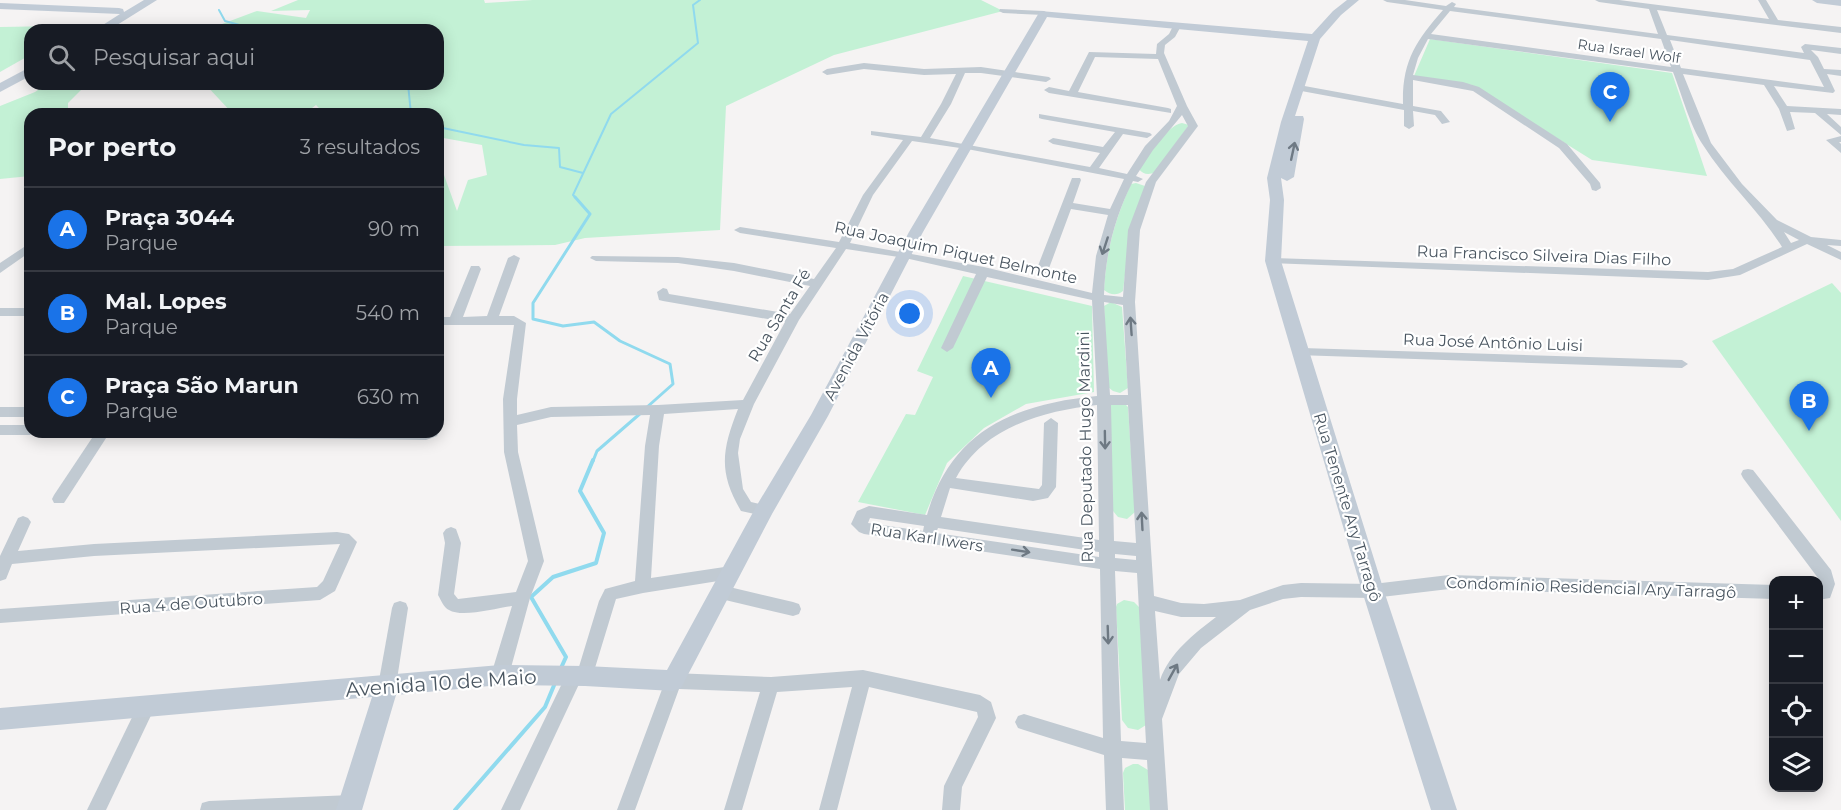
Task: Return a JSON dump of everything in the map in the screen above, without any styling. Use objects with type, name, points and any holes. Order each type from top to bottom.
[{"type":"street","points":[[102,24],[137,0]]},
{"type":"street","points":[[105,24],[152,0]]},
{"type":"street","name":"Rua Tenente Ary Tarragô","points":[[1354,0],[1337,13],[1315,38],[1298,94],[1298,124],[1286,180],[1276,200],[1273,261],[1373,591],[1444,810]]},
{"type":"street","points":[[1386,0],[1812,57]]},
{"type":"street","points":[[1409,126],[1408,77],[1425,36],[1456,0]]},
{"type":"street","points":[[1599,0],[1841,30]]},
{"type":"street","points":[[1762,0],[1775,22]]},
{"type":"street","points":[[1817,0],[1841,3]]},
{"type":"street","points":[[0,6],[119,11]]},
{"type":"street","points":[[1652,7],[1706,143],[1738,186],[1771,220],[1788,247]]},
{"type":"street","points":[[1003,11],[1315,38]]},
{"type":"street","name":"Avenida Vitória","points":[[673,681],[764,510],[819,416],[905,255],[1044,13]]},
{"type":"street","points":[[1159,810],[1129,302],[1134,230],[1151,182],[1193,129],[1193,124],[1182,106],[1160,53],[1161,44],[1172,35],[1177,26]]},
{"type":"street","name":"Rua Israel Wolf","points":[[1425,36],[1829,92],[1821,71]]},
{"type":"street","points":[[1841,51],[1805,47],[1821,71],[1841,74]]},
{"type":"street","points":[[1072,94],[1092,54],[1162,57]]},
{"type":"street","points":[[0,80],[24,66]]},
{"type":"street","points":[[827,72],[864,66],[924,72],[962,70],[1010,73],[1046,79]]},
{"type":"street","points":[[924,139],[946,104],[962,70]]},
{"type":"street","points":[[0,88],[24,74]]},
{"type":"street","points":[[1408,77],[1476,89],[1563,146],[1595,183],[1596,188]]},
{"type":"street","points":[[1768,84],[1784,109],[1790,129]]},
{"type":"street","points":[[1049,90],[1168,111]]},
{"type":"street","points":[[1298,94],[1439,113],[1445,122]]},
{"type":"street","name":"Rua Deputado Hugo Mardini","points":[[1115,810],[1106,564],[1104,398],[1099,298],[1101,256],[1115,213],[1131,177],[1150,148],[1175,121],[1182,106]]},
{"type":"street","points":[[1784,109],[1841,112]]},
{"type":"street","points":[[1818,111],[1841,132]]},
{"type":"street","points":[[1042,116],[1147,135]]},
{"type":"street","points":[[1045,154],[1062,120]]},
{"type":"street","points":[[1175,121],[1185,120],[1193,124]]},
{"type":"street","points":[[1093,169],[1121,130]]},
{"type":"street","points":[[874,133],[967,146],[1151,182]]},
{"type":"street","name":"Rua Santa Fé","points":[[764,510],[746,507],[736,490],[732,472],[731,453],[734,439],[747,404],[793,319],[815,283],[844,244],[868,195],[910,137]]},
{"type":"street","points":[[1841,139],[1831,140],[1841,150]]},
{"type":"street","points":[[1053,141],[1106,151]]},
{"type":"street","points":[[1042,271],[1076,180]]},
{"type":"street","points":[[1068,205],[1115,213]]},
{"type":"street","points":[[1771,220],[1841,257]]},
{"type":"street","name":"Rua Joaquim Piquet Belmonte","points":[[740,230],[905,255],[1099,298],[1129,302]]},
{"type":"street","points":[[1807,240],[1835,242]]},
{"type":"street","name":"Rua Francisco Silveira Dias Filho","points":[[1273,261],[1708,276],[1736,272],[1807,240]]},
{"type":"street","points":[[0,269],[24,251]]},
{"type":"street","points":[[491,321],[514,258]]},
{"type":"street","points":[[596,258],[678,260],[734,267],[815,283]]},
{"type":"street","points":[[455,321],[475,269]]},
{"type":"street","points":[[947,348],[984,272]]},
{"type":"street","points":[[663,292],[663,297],[793,319]]},
{"type":"street","points":[[0,312],[24,312]]},
{"type":"street","points":[[444,321],[518,321],[520,325],[510,399],[511,452],[536,561],[522,598],[500,675]]},
{"type":"street","name":"Rua José Antônio Luisi","points":[[1302,352],[1682,364]]},
{"type":"street","points":[[930,529],[945,482],[961,458],[976,443],[1013,417],[1056,405],[1104,398],[1136,400]]},
{"type":"street","points":[[510,422],[551,412],[658,410],[747,404]]},
{"type":"street","points":[[643,586],[652,446],[658,410]]},
{"type":"street","points":[[0,412],[24,412]]},
{"type":"street","points":[[945,482],[1033,495],[1043,494],[1049,487],[1051,423]]},
{"type":"street","points":[[0,430],[24,430]]},
{"type":"street","points":[[59,499],[99,438]]},
{"type":"street","points":[[1748,474],[1825,575],[1828,583],[1823,593]]},
{"type":"street","points":[[0,574],[7,549],[23,522]]},
{"type":"street","name":"Rua Karl Iwers","points":[[930,529],[1143,549]]},
{"type":"street","name":"Rua Karl Iwers","points":[[930,529],[1106,564],[1145,567]]},
{"type":"street","points":[[451,533],[453,543],[446,595],[453,605],[465,606],[522,598]]},
{"type":"street","name":"Rua 4 de Outubro","points":[[0,616],[320,593],[329,586],[348,546],[348,540],[337,538],[94,550],[7,549]]},
{"type":"street","points":[[510,810],[568,676],[609,597],[621,590],[731,573]]},
{"type":"street","name":"Condomínio Residencial Ary Tarragô","points":[[1244,605],[1268,596],[1302,590],[1373,591],[1449,582],[1769,592]]},
{"type":"street","points":[[722,592],[793,609]]},
{"type":"street","points":[[1147,600],[1166,608],[1201,612],[1244,605]]},
{"type":"street","points":[[1154,727],[1165,687],[1184,654],[1244,605]]},
{"type":"street","points":[[208,810],[350,807],[387,686],[400,608]]},
{"type":"street","name":"Avenida 10 de Maio","points":[[0,718],[500,675],[771,685],[863,678],[980,703],[985,709],[987,718],[953,786],[951,810]]},
{"type":"street","points":[[828,810],[863,678]]},
{"type":"street","points":[[626,810],[673,681]]},
{"type":"street","points":[[733,810],[771,685]]},
{"type":"street","points":[[96,810],[146,706]]},
{"type":"street","points":[[1024,722],[1112,749],[1155,752]]},
{"type":"green space","points":[[298,0],[484,0],[485,3],[533,0],[981,0],[1003,11],[834,55],[726,106],[720,230],[585,238],[555,245],[444,246],[444,175],[457,211],[468,180],[487,175],[482,145],[444,138],[444,108],[319,108],[316,105],[312,108],[227,108],[211,90],[444,90],[444,24],[222,24],[257,11],[306,18],[310,10],[271,11]]},
{"type":"green space","points":[[0,27],[24,27],[24,58],[0,72]]},
{"type":"green space","points":[[1430,39],[1672,73],[1707,176],[1592,160],[1472,85],[1414,76]]},
{"type":"green space","points":[[38,90],[81,90],[68,103],[68,108],[24,108],[24,177],[0,179],[0,106]]},
{"type":"green space","points":[[1182,123],[1189,125],[1155,172],[1147,174],[1142,172],[1139,169],[1164,135]]},
{"type":"green space","points":[[1131,184],[1145,186],[1130,234],[1123,291],[1111,294],[1104,290],[1109,249],[1125,197]]},
{"type":"green space","points":[[963,276],[1092,306],[1094,392],[1026,404],[984,428],[947,463],[925,515],[858,502],[906,414],[915,415],[933,377],[917,371]]},
{"type":"green space","points":[[1832,283],[1841,293],[1841,521],[1712,341]]},
{"type":"green space","points":[[1111,302],[1122,307],[1128,388],[1120,393],[1108,387],[1104,306]]},
{"type":"green space","points":[[1109,404],[1128,407],[1135,512],[1127,519],[1118,517],[1113,511]]},
{"type":"green space","points":[[1124,600],[1134,602],[1140,608],[1146,725],[1138,730],[1128,728],[1122,720],[1116,607]]},
{"type":"green space","points":[[1138,764],[1148,770],[1153,810],[1125,810],[1123,773],[1125,768]]},
{"type":"waterway","points":[[575,197],[573,195],[611,114],[698,43],[693,5],[700,0]]},
{"type":"waterway","points":[[219,10],[225,21],[236,24]]},
{"type":"waterway","points":[[409,90],[410,108]]},
{"type":"waterway","points":[[444,128],[524,145],[559,148],[560,167],[583,173]]},
{"type":"waterway","points":[[575,197],[590,214],[533,303],[533,319],[563,326],[594,322],[620,341],[670,364],[673,384],[646,408]]},
{"type":"waterway","points":[[593,461],[597,451],[642,412]]},
{"type":"waterway","points":[[561,668],[566,657],[531,597],[553,577],[596,563],[604,533],[580,491],[593,460]]},
{"type":"waterway","points":[[455,810],[545,707],[555,683]]},
{"type":"place","name":"Praça São Marun","points":[[1610,122]]},
{"type":"place","name":"Praça 3044","points":[[991,398]]},
{"type":"place","name":"Mal. Lopes","points":[[1809,431]]}]
